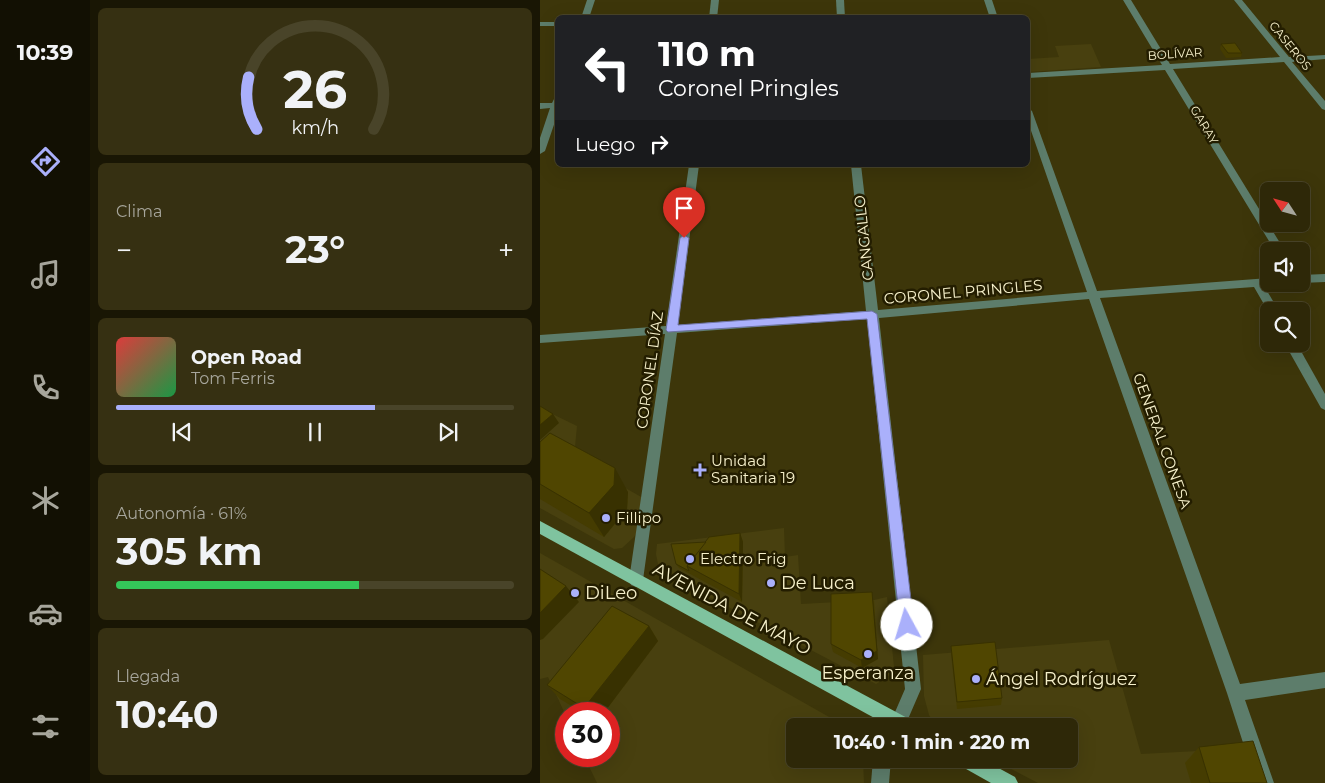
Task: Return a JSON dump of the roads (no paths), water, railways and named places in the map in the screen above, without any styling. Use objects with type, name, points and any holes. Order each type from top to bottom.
[{"type":"main road","name":"AVENIDA DE MAYO","points":[[540,527],[887,718]]},
{"type":"main road","points":[[982,768],[1009,783]]},
{"type":"street","points":[[586,15],[591,0]]},
{"type":"street","points":[[713,15],[714,0]]},
{"type":"street","points":[[840,0],[842,15]]},
{"type":"street","points":[[988,0],[993,15]]},
{"type":"street","name":"GARAY","points":[[1127,0],[1170,67],[1275,242]]},
{"type":"street","name":"CASEROS","points":[[1238,0],[1325,106]]},
{"type":"street","points":[[540,24],[555,24]]},
{"type":"street","name":"BOLÍVAR","points":[[1030,76],[1325,57]]},
{"type":"street","points":[[540,106],[555,103]]},
{"type":"street","points":[[540,151],[555,109]]},
{"type":"street","name":"GENERAL CONESA","points":[[1030,117],[1092,296],[1235,693],[1265,783]]},
{"type":"street","name":"CORONEL DÍAZ","points":[[636,580],[694,167]]},
{"type":"street","name":"CANGALLO","points":[[856,167],[911,664],[913,689],[903,718]]},
{"type":"street","points":[[1310,279],[1325,278]]},
{"type":"street","name":"CORONEL PRINGLES","points":[[540,339],[1260,282]]},
{"type":"street","points":[[1296,352],[1325,404]]},
{"type":"street","points":[[1235,693],[1325,680]]},
{"type":"street","points":[[880,783],[881,768]]},
{"type":"place","name":"Unidad Sanitaria 19","points":[[700,470]]},
{"type":"place","name":"Fillipo","points":[[606,518]]},
{"type":"place","name":"Electro Frig","points":[[690,559]]},
{"type":"place","name":"De Luca","points":[[771,583]]},
{"type":"place","name":"DiLeo","points":[[575,593]]},
{"type":"place","name":"Esperanza","points":[[868,654]]},
{"type":"place","name":"Ángel Rodríguez","points":[[976,679]]}]
